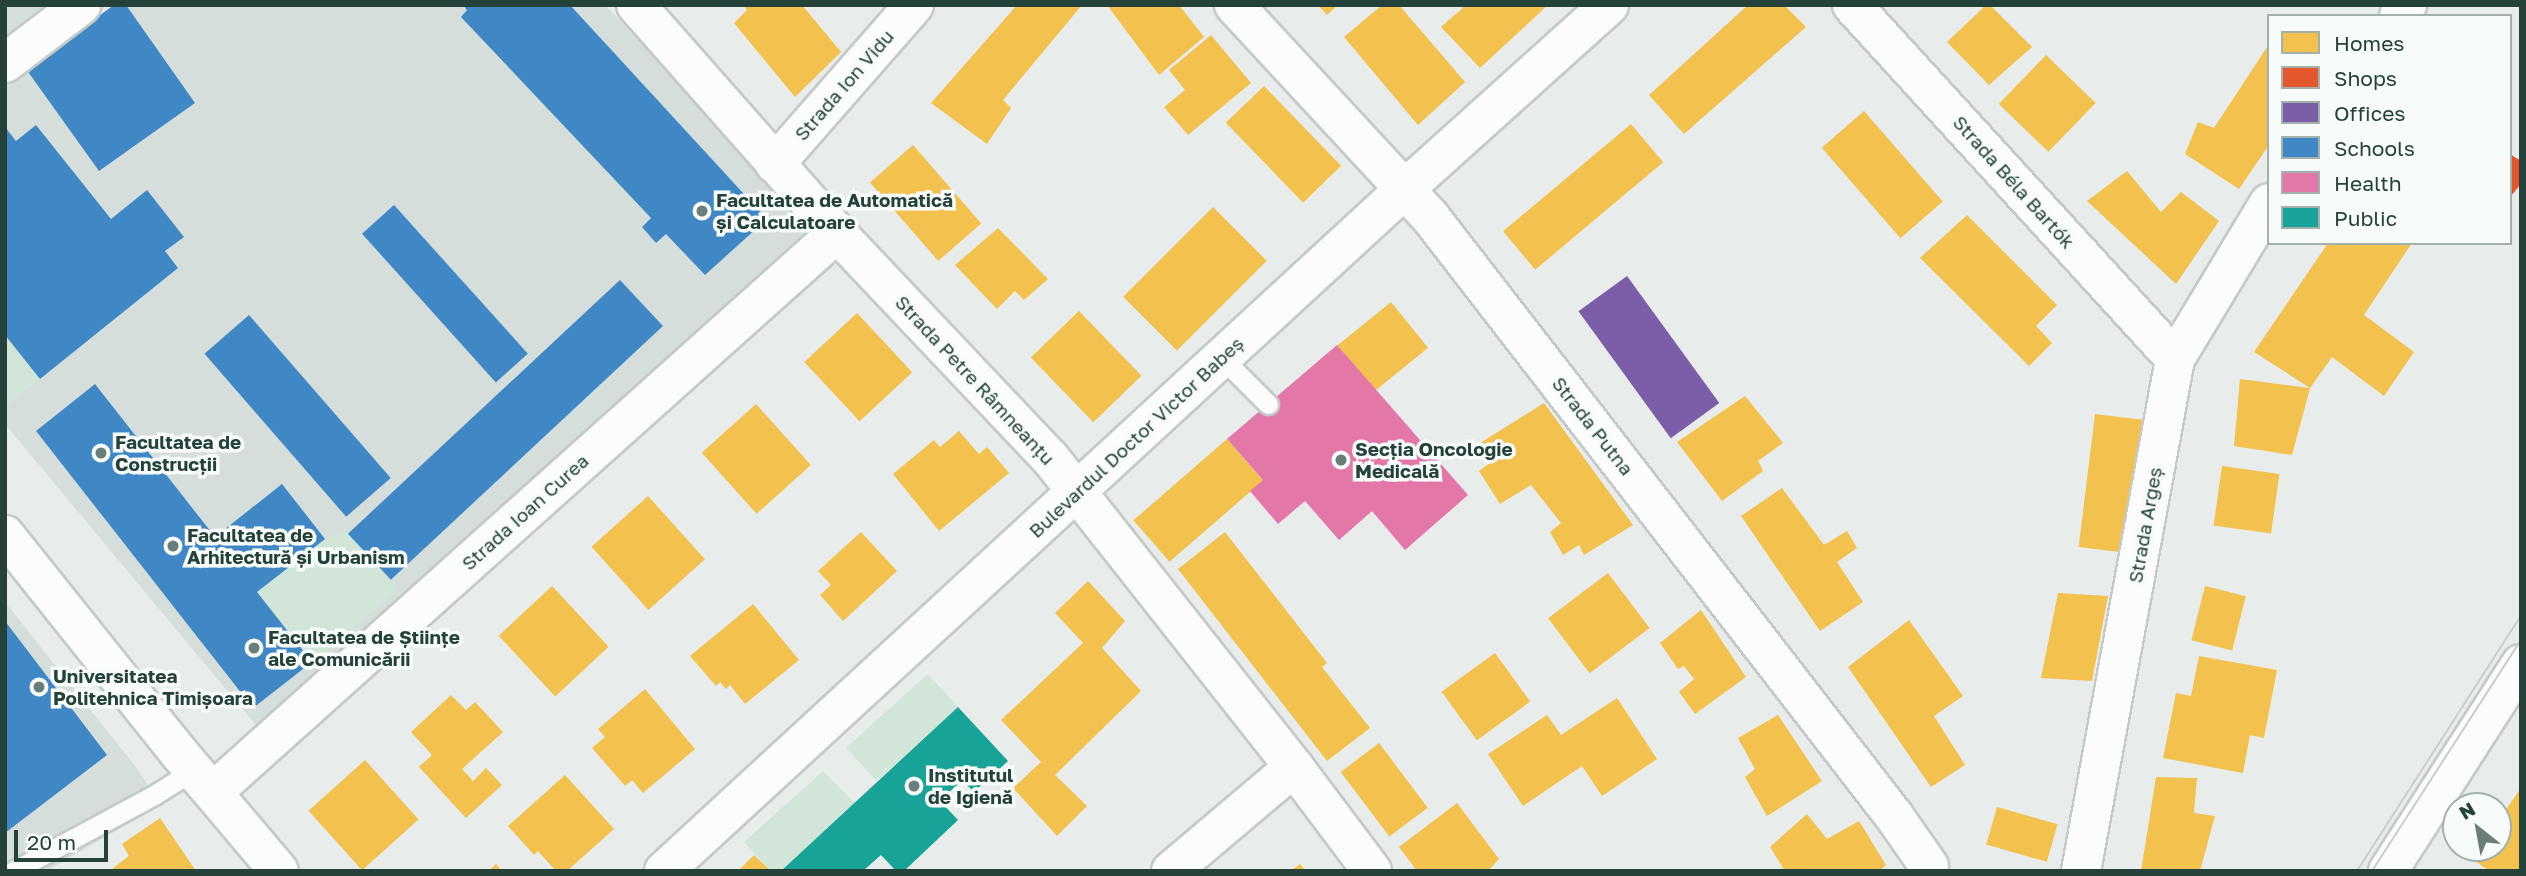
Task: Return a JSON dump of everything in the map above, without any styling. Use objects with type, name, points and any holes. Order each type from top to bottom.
[{"type":"street","name":"Strada Petre Râmneanțu","points":[[636,5],[837,233],[1040,448],[1294,767],[1372,871]]},
{"type":"street","name":"Strada Ion Vidu","points":[[775,164],[914,5]]},
{"type":"street","name":"Strada Putna","points":[[1234,5],[1406,188],[1936,869]]},
{"type":"street","name":"Bulevardul Doctor Victor Babeș","points":[[664,871],[1406,188],[1609,5]]},
{"type":"street","name":"Strada Béla Bartók","points":[[1852,5],[2175,359]]},
{"type":"street","points":[[5,63],[73,8]]},
{"type":"street","name":"Strada Argeș","points":[[2081,871],[2175,359],[2267,206]]},
{"type":"street","name":"Strada Ioan Curea","points":[[204,781],[837,233]]},
{"type":"street","points":[[5,535],[279,871]]},
{"type":"street","points":[[2388,871],[2521,664]]},
{"type":"street","points":[[1171,871],[1294,767]]},
{"type":"lane","points":[[1222,358],[1268,404]]},
{"type":"lane","points":[[13,871],[154,796],[204,781]]},
{"type":"shaded area","points":[[5,5],[53,5],[5,41]]},
{"type":"shaded area","points":[[114,5],[605,5],[812,226],[260,730],[5,424],[5,85]]},
{"type":"shaded area","name":"Universitatea Politehnica Timișoara","points":[[5,602],[139,771],[160,805],[47,871],[5,871]]},
{"type":"green space","points":[[5,335],[40,379],[5,406]]},
{"type":"green space","points":[[345,531],[398,590],[312,662],[257,592],[325,539]]},
{"type":"green space","points":[[928,674],[958,707],[876,781],[846,748]]},
{"type":"green space","points":[[823,771],[855,803],[781,871],[771,871],[744,842]]},
{"type":"building: Homes","points":[[743,5],[802,5],[841,52],[795,97],[734,23],[747,10]]},
{"type":"building: Homes","points":[[1017,5],[1082,5],[1003,100],[1011,108],[987,144],[931,103]]},
{"type":"building: Homes","points":[[1107,5],[1179,5],[1204,37],[1159,75]]},
{"type":"building: Homes","points":[[1318,5],[1338,5],[1327,15]]},
{"type":"building: Homes","points":[[1382,5],[1399,5],[1465,82],[1418,125],[1344,37]]},
{"type":"building: Homes","points":[[1466,5],[1548,5],[1480,68],[1441,27]]},
{"type":"building: Homes","points":[[1748,5],[1784,5],[1806,27],[1684,134],[1649,95]]},
{"type":"building: Homes","points":[[1986,5],[1990,5],[2032,47],[1989,85],[1947,42]]},
{"type":"building: Homes","points":[[1211,35],[1251,83],[1188,135],[1164,107],[1185,90],[1169,70]]},
{"type":"building: Homes","points":[[2267,47],[2267,148],[2239,189],[2185,154],[2198,122],[2214,128]]},
{"type":"building: Homes","points":[[2046,55],[2096,103],[2048,152],[1999,104]]},
{"type":"building: Homes","points":[[1264,86],[1341,166],[1303,203],[1226,123]]},
{"type":"building: Homes","points":[[1864,111],[1943,202],[1900,238],[1822,148]]},
{"type":"building: Homes","points":[[1631,124],[1663,162],[1535,270],[1503,231]]},
{"type":"building: Homes","points":[[913,145],[981,223],[938,261],[870,182]]},
{"type":"building: Homes","points":[[2127,171],[2161,212],[2181,192],[2219,221],[2176,284],[2087,201]]},
{"type":"building: Homes","points":[[1213,207],[1267,261],[1177,351],[1123,297]]},
{"type":"building: Homes","points":[[1967,215],[2057,305],[2036,326],[2052,343],[2029,366],[1920,258]]},
{"type":"building: Homes","points":[[998,228],[1048,279],[1024,300],[1015,291],[997,309],[955,265]]},
{"type":"building: Homes","points":[[2327,245],[2411,245],[2364,315],[2414,352],[2384,396],[2332,357],[2310,388],[2254,352]]},
{"type":"building: Homes","points":[[1391,302],[1428,348],[1375,391],[1337,345]]},
{"type":"building: Homes","points":[[1079,311],[1142,376],[1093,422],[1031,358]]},
{"type":"building: Homes","points":[[857,313],[912,372],[860,421],[804,362]]},
{"type":"building: Homes","points":[[2240,379],[2310,388],[2292,455],[2234,446]]},
{"type":"building: Homes","points":[[1745,396],[1783,443],[1758,461],[1763,471],[1722,501],[1677,442]]},
{"type":"building: Homes","points":[[1544,403],[1633,525],[1584,555],[1579,545],[1563,555],[1550,532],[1561,523],[1531,485],[1500,504],[1479,471],[1490,463],[1477,445]]},
{"type":"building: Homes","points":[[756,404],[811,465],[757,514],[702,453]]},
{"type":"building: Homes","points":[[2095,414],[2149,421],[2132,554],[2079,547]]},
{"type":"building: Homes","points":[[959,431],[979,454],[987,447],[1009,473],[939,531],[893,474],[934,440],[940,447]]},
{"type":"building: Homes","points":[[1227,439],[1263,481],[1169,562],[1133,520]]},
{"type":"building: Homes","points":[[2222,466],[2279,474],[2271,533],[2214,525]]},
{"type":"building: Homes","points":[[1782,488],[1824,545],[1847,531],[1857,548],[1837,562],[1863,602],[1820,631],[1741,516]]},
{"type":"building: Homes","points":[[648,496],[705,559],[648,610],[592,547]]},
{"type":"building: Homes","points":[[861,532],[897,571],[843,621],[820,595],[831,585],[818,571]]},
{"type":"building: Homes","points":[[1225,532],[1327,663],[1322,667],[1370,728],[1327,761],[1178,569]]},
{"type":"building: Homes","points":[[1608,573],[1650,628],[1590,673],[1548,618]]},
{"type":"building: Homes","points":[[1088,581],[1125,621],[1102,648],[1141,691],[1055,775],[1087,806],[1057,836],[1013,788],[1041,762],[1001,720],[1083,643],[1055,613]]},
{"type":"building: Homes","points":[[552,586],[609,647],[555,696],[499,636]]},
{"type":"building: Homes","points":[[2205,586],[2246,596],[2232,650],[2191,640]]},
{"type":"building: Homes","points":[[2058,593],[2108,596],[2092,681],[2041,678]]},
{"type":"building: Homes","points":[[753,604],[799,660],[745,704],[730,685],[726,689],[720,682],[716,686],[690,656]]},
{"type":"building: Homes","points":[[1701,610],[1746,677],[1695,714],[1679,692],[1694,679],[1684,666],[1678,669],[1660,643]]},
{"type":"building: Homes","points":[[1909,620],[1963,696],[1934,716],[1965,765],[1931,787],[1848,667]]},
{"type":"building: Homes","points":[[1495,653],[1530,702],[1477,740],[1442,692]]},
{"type":"building: Homes","points":[[2199,656],[2277,670],[2264,738],[2250,735],[2243,773],[2163,758],[2176,693],[2191,696]]},
{"type":"building: Homes","points":[[645,689],[695,749],[643,793],[632,780],[625,786],[592,748],[605,737],[598,729]]},
{"type":"building: Homes","points":[[451,695],[466,710],[475,702],[503,732],[462,769],[473,781],[486,768],[502,785],[466,818],[419,767],[432,755],[411,732]]},
{"type":"building: Homes","points":[[1617,698],[1657,759],[1602,796],[1582,766],[1523,806],[1488,754],[1547,715],[1561,735]]},
{"type":"building: Homes","points":[[1778,715],[1822,781],[1767,816],[1745,777],[1755,769],[1738,738]]},
{"type":"building: Homes","points":[[1379,743],[1428,808],[1389,837],[1341,772]]},
{"type":"building: Homes","points":[[365,760],[419,819],[362,870],[309,811]]},
{"type":"building: Homes","points":[[565,775],[614,829],[567,871],[556,871],[538,851],[534,855],[508,826]]},
{"type":"building: Homes","points":[[2156,777],[2197,778],[2194,813],[2215,816],[2200,871],[2141,871]]},
{"type":"building: Homes","points":[[2521,788],[2521,871],[2489,871],[2477,862],[2512,862],[2512,801]]},
{"type":"building: Homes","points":[[1457,803],[1499,859],[1488,871],[1417,871],[1399,847]]},
{"type":"building: Homes","points":[[1997,807],[2058,824],[2047,862],[1986,844]]},
{"type":"building: Homes","points":[[1807,814],[1827,839],[1859,821],[1886,865],[1879,871],[1785,871],[1770,847]]},
{"type":"building: Homes","points":[[160,818],[196,871],[113,871],[112,869],[129,856],[122,844]]},
{"type":"building: Homes","points":[[754,855],[771,871],[738,871]]},
{"type":"building: Homes","points":[[496,864],[502,871],[489,871]]},
{"type":"building: Homes","points":[[1300,864],[1306,871],[1291,871]]},
{"type":"building: Shops","points":[[2512,155],[2521,161],[2521,184],[2512,195]]},
{"type":"building: Offices","points":[[1627,276],[1719,403],[1671,438],[1578,311]]},
{"type":"building: Schools","points":[[114,5],[126,5],[195,103],[99,171],[26,69]]},
{"type":"building: Schools","points":[[463,5],[570,5],[767,219],[705,275],[666,234],[656,243],[642,227],[651,218],[461,17],[467,10]]},
{"type":"building: Schools","points":[[36,125],[111,219],[147,190],[184,237],[165,251],[178,268],[40,379],[5,335],[5,127],[16,141]]},
{"type":"building: Schools","points":[[394,205],[528,354],[496,382],[362,234]]},
{"type":"building: Schools","points":[[620,280],[663,326],[391,580],[348,534]]},
{"type":"building: Schools","points":[[249,315],[391,478],[346,517],[204,354]]},
{"type":"building: Schools","points":[[95,384],[215,537],[282,484],[325,539],[257,592],[312,662],[253,708],[36,431]]},
{"type":"building: Schools","points":[[5,621],[107,755],[5,833]]},
{"type":"building: Health","name":"Secția Oncologie Medicală","points":[[1337,345],[1468,495],[1405,550],[1372,511],[1339,540],[1305,501],[1278,524],[1250,491],[1263,480],[1227,439]]},
{"type":"building: Public","name":"Institutul de Igienă","points":[[958,707],[1008,761],[974,792],[962,780],[940,801],[958,820],[904,871],[896,871],[881,855],[863,871],[781,871]]},
{"type":"tram line","points":[[2357,871],[2521,616]]},
{"type":"tram line","points":[[2372,871],[2521,640]]},
{"type":"place","name":"Facultatea de Automatică și Calculatoare","points":[[702,211]]},
{"type":"place","name":"Facultatea de Construcții","points":[[101,453]]},
{"type":"place","name":"Secția Oncologie Medicală","points":[[1341,460]]},
{"type":"place","name":"Facultatea de Arhitectură și Urbanism","points":[[173,546]]},
{"type":"place","name":"Facultatea de Științe ale Comunicării","points":[[254,648]]},
{"type":"place","name":"Universitatea Politehnica Timișoara","points":[[39,687]]},
{"type":"place","name":"Institutul de Igienă","points":[[914,786]]}]
